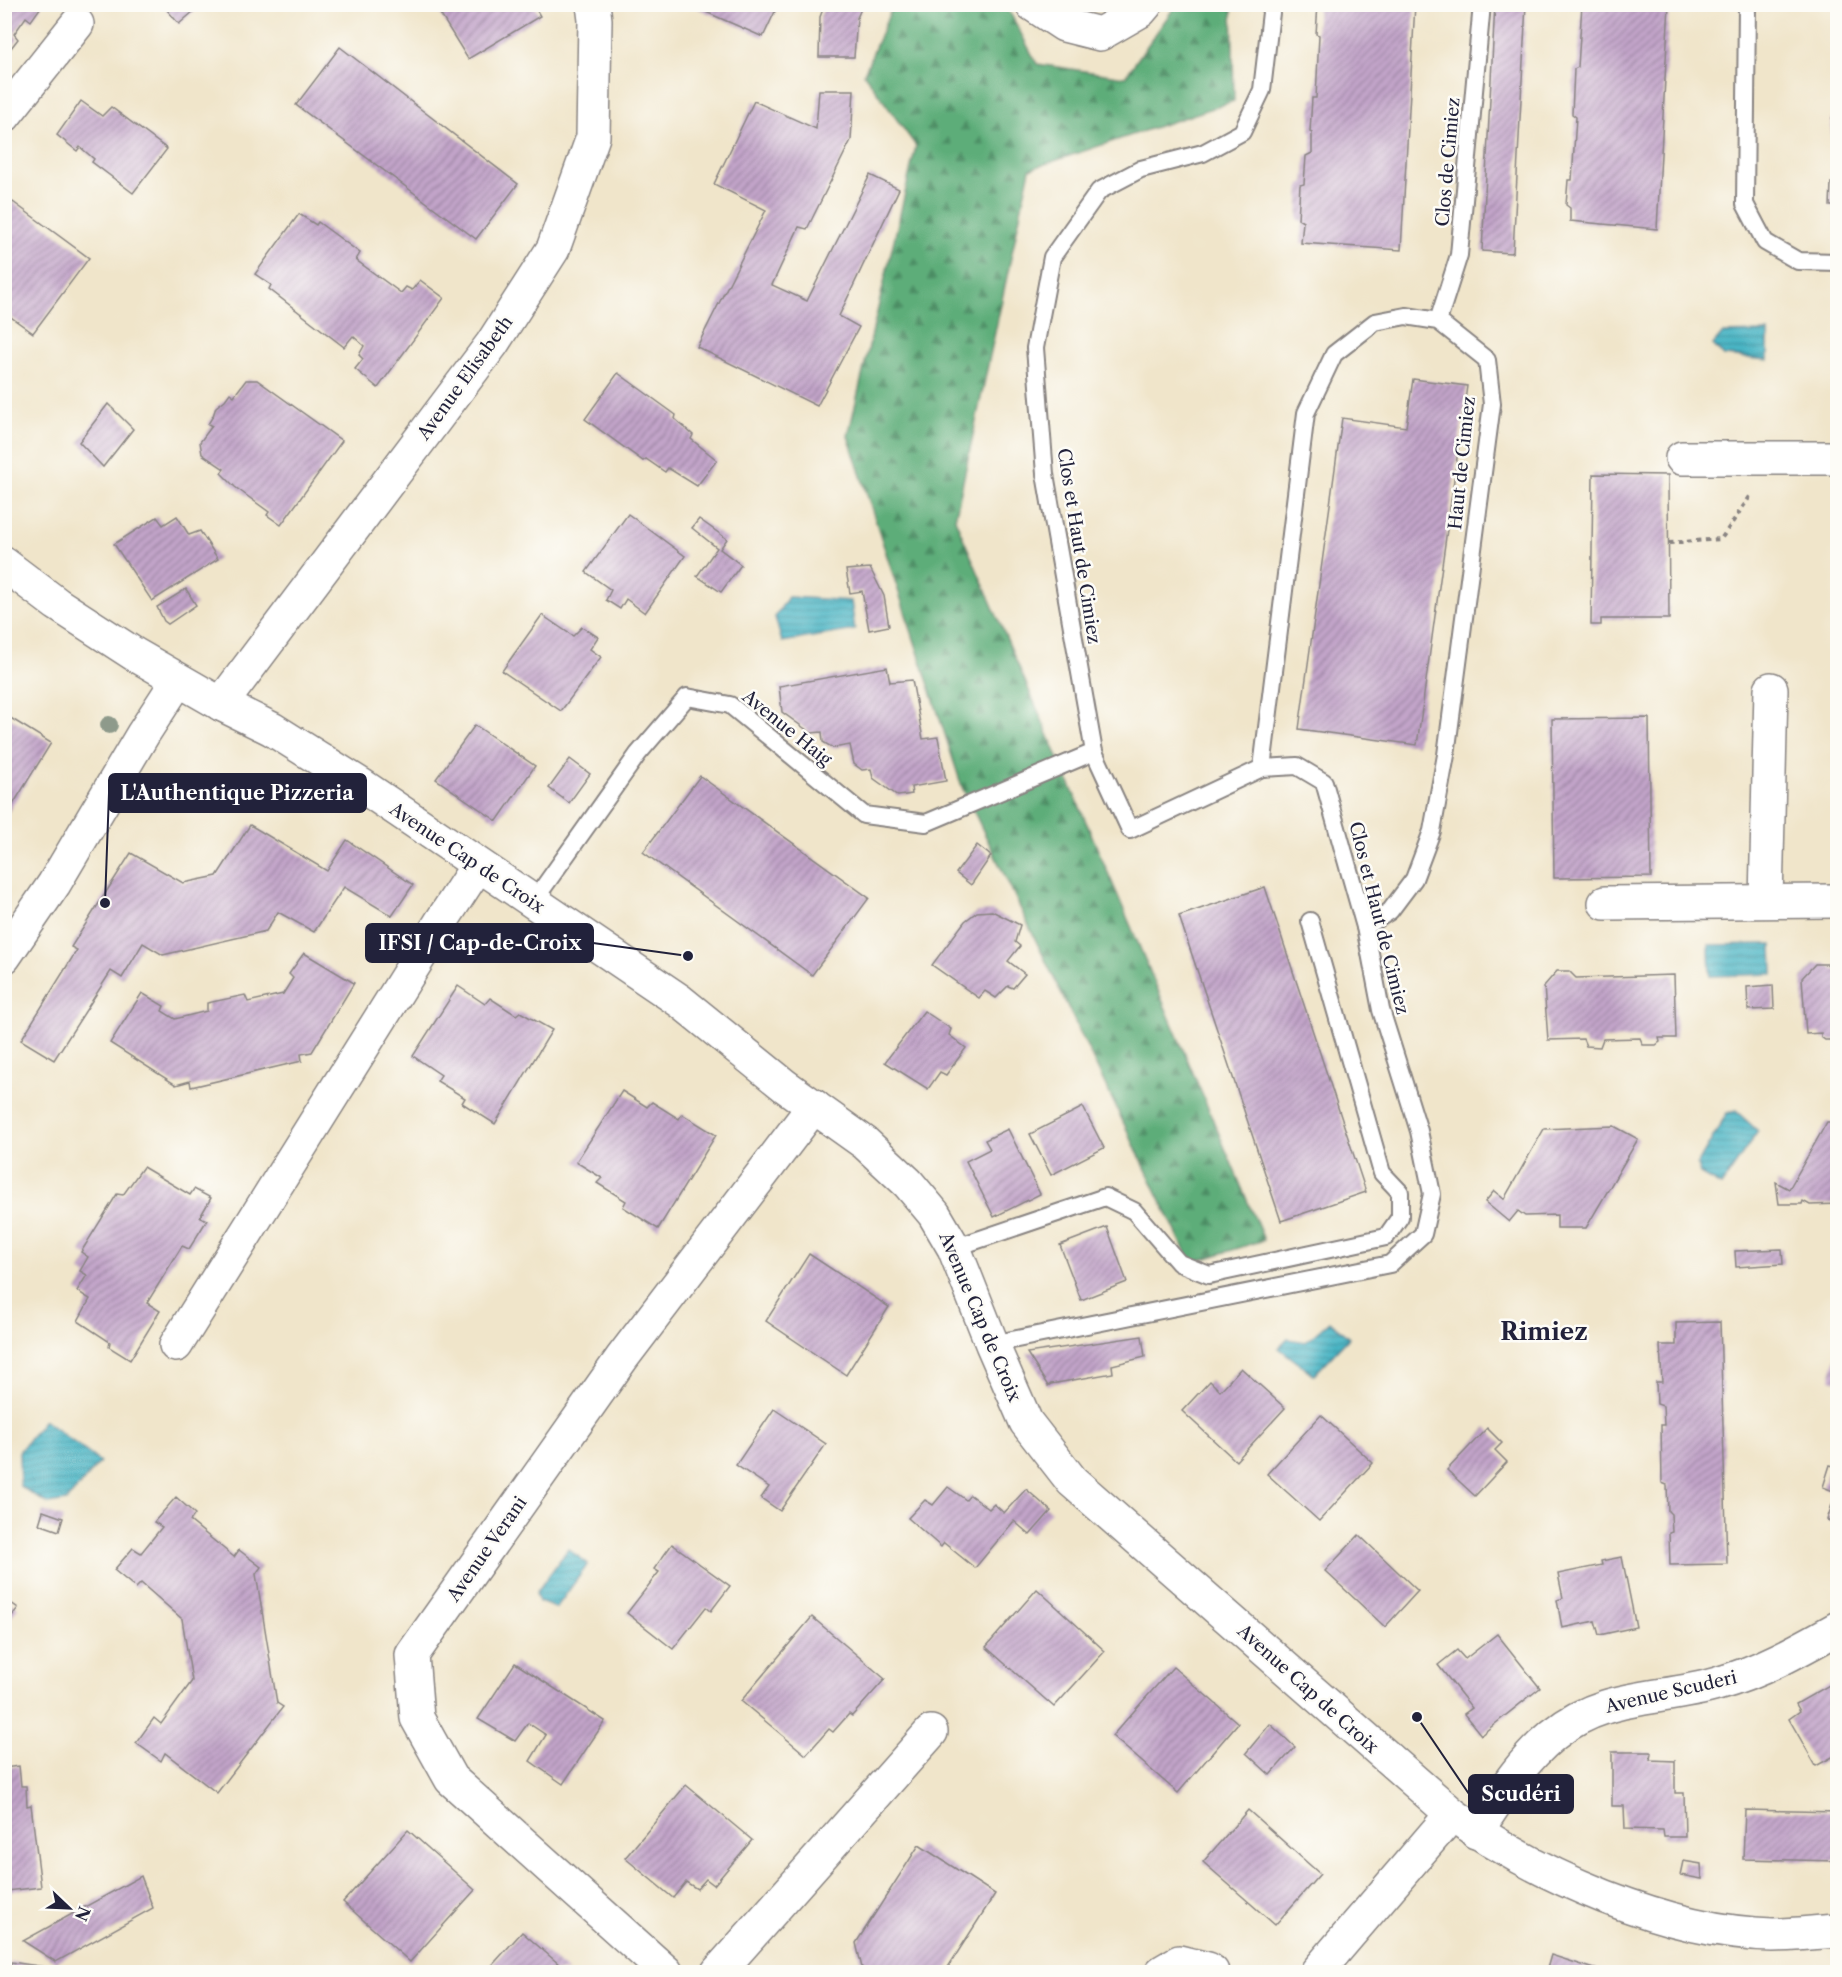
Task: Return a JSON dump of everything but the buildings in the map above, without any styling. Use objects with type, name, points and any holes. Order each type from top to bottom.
[{"type":"street","name":"Avenue Elisabeth","points":[[221,704],[492,344],[554,249],[593,137],[595,21],[593,4]]},
{"type":"street","points":[[1032,4],[1064,25],[1101,34],[1140,11],[1146,4]]},
{"type":"street","points":[[4,116],[77,24]]},
{"type":"street","points":[[1682,458],[1838,458]]},
{"type":"street","name":"Avenue Cap de Croix","points":[[4,564],[57,604],[134,654],[221,704],[272,729],[360,785],[680,1001],[785,1086],[865,1143],[908,1182],[934,1214],[954,1248],[1026,1422],[1072,1480],[1464,1823],[1552,1875],[1618,1902],[1675,1919],[1726,1930],[1773,1935],[1838,1931]]},
{"type":"street","points":[[4,957],[54,884],[143,734],[178,680]]},
{"type":"street","points":[[1766,901],[1771,689]]},
{"type":"street","points":[[176,1345],[478,866]]},
{"type":"street","points":[[1605,903],[1838,901]]},
{"type":"street","name":"Avenue Verani","points":[[666,1972],[451,1779],[417,1718],[412,1655],[622,1358],[814,1106]]},
{"type":"street","name":"Avenue Scuderi","points":[[1317,1972],[1552,1735],[1583,1715],[1616,1702],[1715,1685],[1756,1671],[1838,1628]]},
{"type":"street","points":[[718,1972],[931,1732]]},
{"type":"street","points":[[1162,1972],[1179,1962],[1212,1972]]},
{"type":"lane","name":"Clos et Haut de Cimiez","points":[[992,1344],[1389,1264],[1423,1234],[1432,1194],[1419,1131],[1381,1010],[1365,927],[1323,782],[1297,766],[1262,768],[1130,830],[1094,752],[1045,474],[1035,348],[1052,257],[1099,191],[1141,169],[1203,153],[1242,132],[1262,90],[1272,4]]},
{"type":"lane","name":"Clos de Cimiez","points":[[1438,321],[1459,255],[1482,4]]},
{"type":"lane","points":[[1747,4],[1745,204],[1765,242],[1798,261],[1838,262]]},
{"type":"lane","name":"Haut de Cimiez","points":[[1262,768],[1306,413],[1334,354],[1375,322],[1407,316],[1438,321],[1487,360],[1491,404],[1446,755],[1432,831],[1414,879],[1390,911],[1365,927]]},
{"type":"lane","name":"Avenue Haig","points":[[533,902],[638,754],[687,697],[729,705],[864,815],[926,823],[1094,752]]},
{"type":"lane","points":[[954,1248],[1105,1197],[1134,1211],[1179,1263],[1209,1275],[1386,1237],[1400,1217],[1400,1192],[1382,1173],[1310,921]]},
{"type":"path","points":[[1669,543],[1721,539],[1777,458]]},
{"type":"green space","points":[[893,5],[1006,5],[1037,64],[1125,77],[1176,5],[1232,5],[1234,101],[1030,169],[955,519],[1264,1240],[1191,1263],[962,787],[848,436],[916,146],[864,74]]},
{"type":"water","points":[[1768,332],[1768,360],[1724,356],[1713,345],[1723,333]]},
{"type":"water","points":[[788,597],[851,601],[855,630],[782,642],[775,617]]},
{"type":"water","points":[[1772,944],[1773,974],[1710,976],[1709,945]]},
{"type":"water","points":[[1736,1111],[1758,1131],[1721,1186],[1700,1174],[1697,1165],[1727,1113]]},
{"type":"water","points":[[1330,1321],[1349,1338],[1314,1375],[1279,1348],[1288,1339],[1306,1342]]},
{"type":"water","points":[[44,1420],[100,1462],[66,1501],[48,1504],[20,1486],[19,1452]]},
{"type":"water","points":[[568,1549],[588,1564],[556,1608],[539,1602],[536,1593]]},
{"type":"place","name":"L'Authentique Pizzeria","points":[[105,903]]},
{"type":"place","name":"IFSI / Cap-de-Croix","points":[[688,956]]},
{"type":"place","name":"Scudéri","points":[[1417,1717]]},
{"type":"district","name":"Rimiez","points":[[1544,1332]]}]
